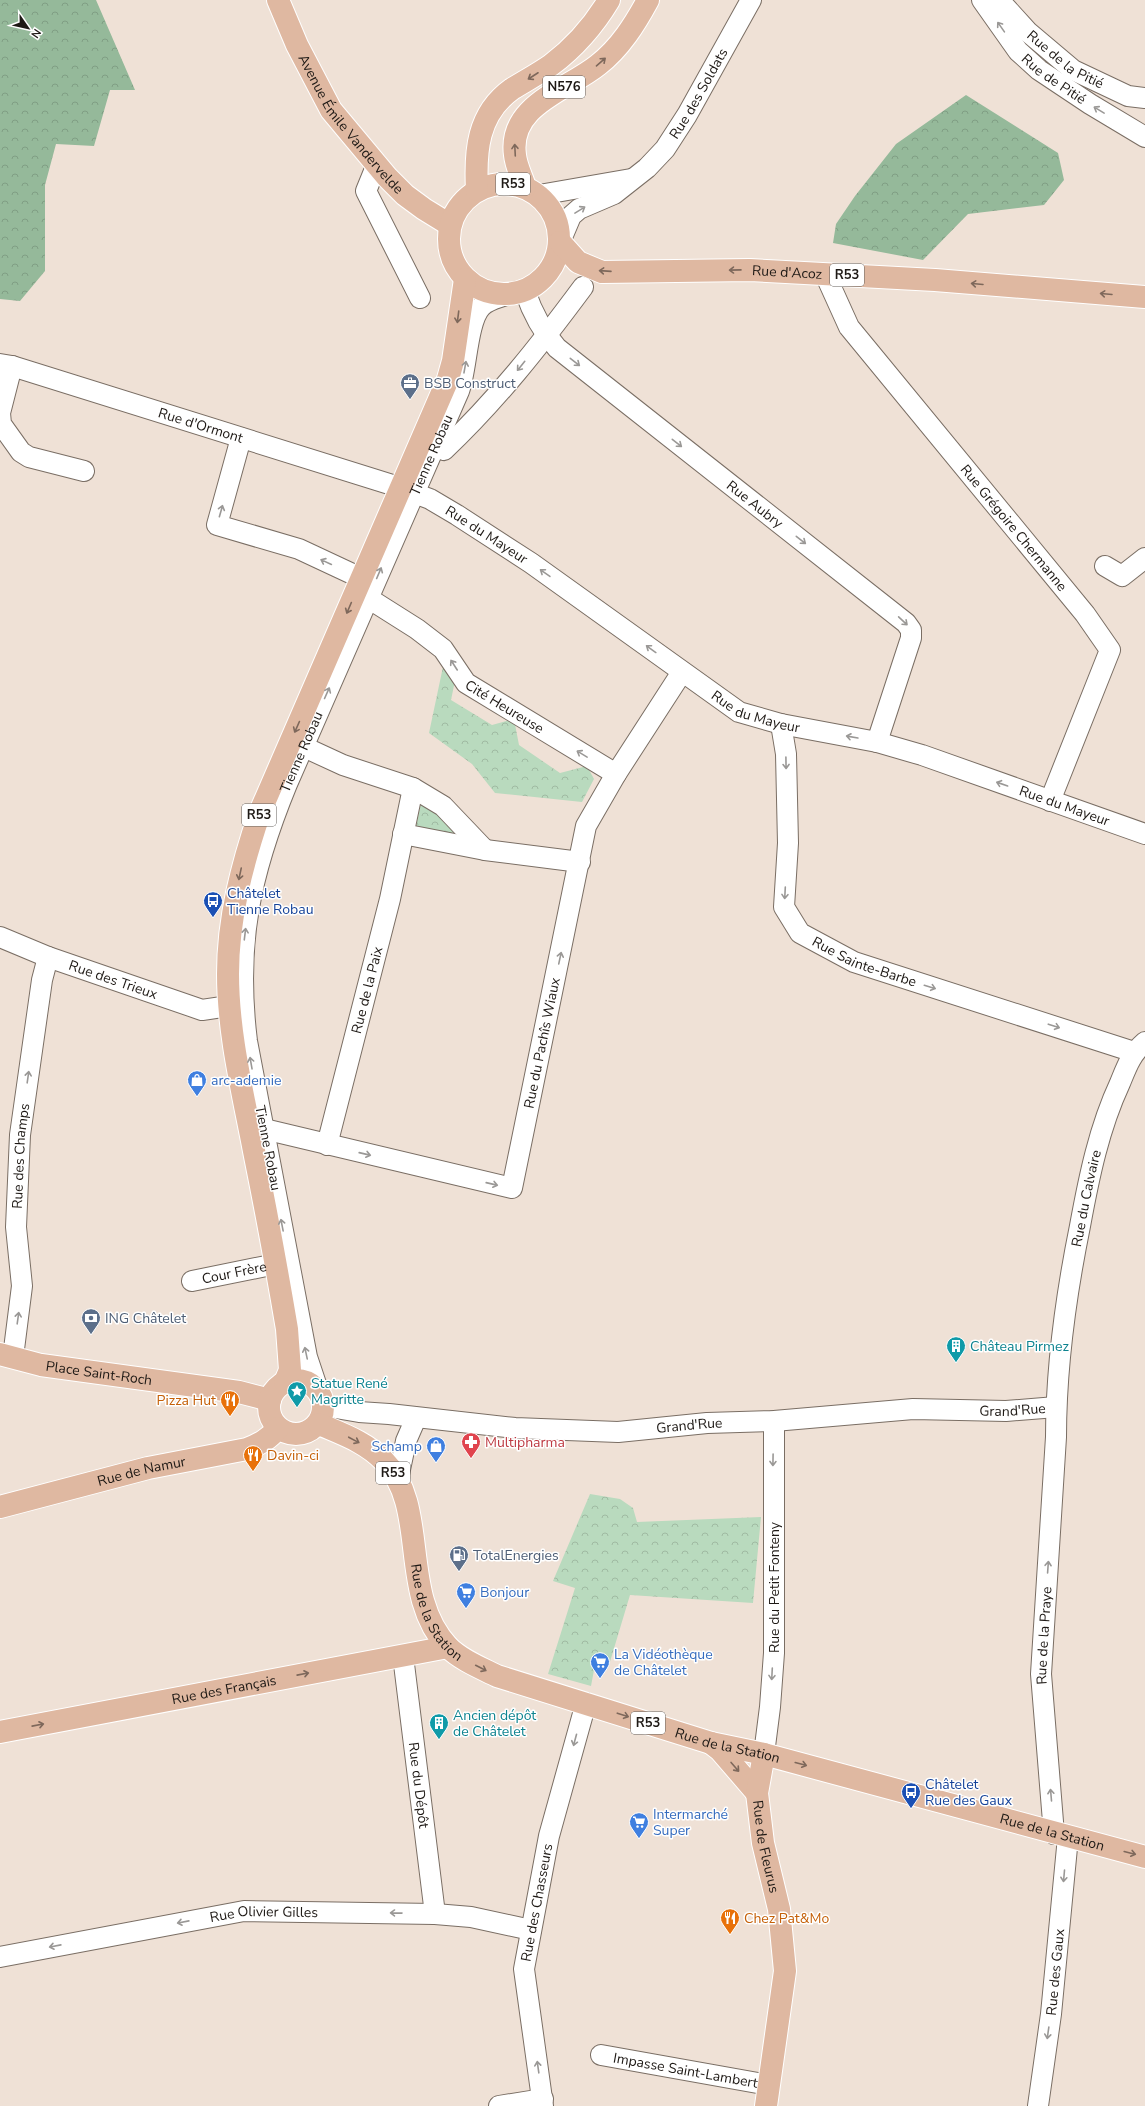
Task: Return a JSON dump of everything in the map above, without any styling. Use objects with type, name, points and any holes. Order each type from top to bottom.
[{"type":"main road","name":"Avenue Émile Vandervelde","points":[[278,0],[297,45],[331,110],[405,195],[450,225]]},
{"type":"main road","name":"N576","points":[[477,190],[475,160],[478,141],[484,124],[493,108],[511,90],[550,66],[567,52],[595,21],[609,0]]},
{"type":"main road","name":"N576","points":[[532,191],[515,156],[514,141],[519,126],[527,113],[598,65],[612,53],[624,39],[648,0]]},
{"type":"main road","name":"R53","points":[[509,183],[532,191],[551,208],[558,224],[560,242],[555,262],[543,280],[516,293],[488,293],[476,287],[465,279],[454,263],[448,244],[450,225],[460,205],[477,190],[492,184],[509,183]]},
{"type":"main road","name":"Rue d'Acoz","points":[[560,242],[578,262],[602,272],[750,270],[935,280],[1145,297]]},
{"type":"main road","name":"Tienne Robau","points":[[285,1382],[290,1370],[290,1358],[276,1264],[238,1065],[229,1006],[228,973],[231,925],[240,875],[263,805],[365,588],[408,490],[448,379],[453,361],[465,279]]},
{"type":"main road","name":"Place Saint-Roch","points":[[6,1355],[41,1365],[239,1392],[270,1400]]},
{"type":"main road","name":"R53","points":[[270,1400],[277,1388],[285,1382],[302,1380],[320,1407]]},
{"type":"main road","points":[[270,1400],[269,1413],[278,1428],[295,1435],[312,1430],[320,1407]]},
{"type":"main road","name":"Rue de la Station","points":[[320,1407],[385,1461],[398,1479],[410,1519],[414,1559],[420,1595],[433,1628],[448,1648],[468,1662],[497,1676],[586,1703],[711,1744],[764,1750],[1061,1835],[1145,1857]]},
{"type":"main road","name":"Rue de Namur","points":[[0,1507],[148,1468],[247,1449],[270,1437],[278,1428]]},
{"type":"main road","name":"Rue des Français","points":[[0,1732],[448,1648]]},
{"type":"main road","points":[[711,1744],[720,1750],[757,1793]]},
{"type":"main road","name":"Rue de Fleurus","points":[[764,1750],[757,1793],[763,1843],[779,1909],[784,1971],[766,2106]]},
{"type":"street","name":"Rue des Soldats","points":[[560,242],[571,216],[575,212],[614,194],[635,178],[659,156],[678,128],[750,0]]},
{"type":"street","name":"Rue de Pitié","points":[[982,0],[1018,51],[1038,70],[1117,121],[1145,137]]},
{"type":"street","name":"Rue de la Pitié","points":[[998,0],[1028,32],[1074,70],[1137,97]]},
{"type":"street","points":[[1117,121],[1137,97]]},
{"type":"street","points":[[377,164],[366,191],[420,298]]},
{"type":"street","points":[[532,191],[635,178]]},
{"type":"street","name":"Rue Grégoire Chermanne","points":[[825,274],[849,327],[1085,614],[1110,650],[1050,801]]},
{"type":"street","points":[[434,446],[444,450],[473,422],[546,336],[583,287]]},
{"type":"street","name":"Rue Aubry","points":[[516,293],[531,309],[546,336],[557,348],[906,623],[911,630],[911,638],[877,742]]},
{"type":"street","name":"Tienne Robau","points":[[408,490],[434,446],[462,382],[473,319],[481,306],[491,300],[516,293]]},
{"type":"street","points":[[6,365],[0,413],[1,424],[21,452],[29,457],[84,471]]},
{"type":"street","name":"Rue d'Ormont","points":[[6,365],[408,490]]},
{"type":"street","name":"Cité Heureuse","points":[[242,438],[217,525],[299,549],[365,588],[443,649],[466,683],[616,774]]},
{"type":"street","name":"Rue du Mayeur","points":[[408,490],[430,499],[457,515],[524,559],[739,712],[781,724],[877,742],[922,755],[1145,834]]},
{"type":"street","points":[[1105,566],[1122,576],[1145,558]]},
{"type":"street","name":"Tienne Robau","points":[[320,1407],[307,1357],[252,1068],[243,1008],[243,948],[251,893],[258,861],[270,824],[304,747],[365,588]]},
{"type":"street","name":"Rue du Pachîs Wiaux","points":[[264,1129],[512,1188],[580,862],[586,826],[616,774],[682,672]]},
{"type":"street","name":"Rue Sainte-Barbe","points":[[781,724],[786,754],[788,843],[784,907],[800,933],[854,962],[1140,1047]]},
{"type":"street","points":[[304,747],[344,765],[413,788],[443,806],[485,850]]},
{"type":"street","name":"Rue de la Paix","points":[[327,1145],[388,907],[413,788]]},
{"type":"street","points":[[403,834],[485,850],[580,862]]},
{"type":"street","name":"Rue des Trieux","points":[[0,937],[48,957],[202,1010],[229,1006]]},
{"type":"street","name":"Rue des Champs","points":[[6,1355],[22,1286],[16,1227],[20,1135],[42,980],[48,957]]},
{"type":"street","name":"Rue du Calvaire","points":[[1056,1408],[1070,1280],[1090,1172],[1110,1105],[1140,1047]]},
{"type":"street","name":"Cour Frère","points":[[192,1281],[276,1264]]},
{"type":"street","name":"Grand'Rue","points":[[320,1407],[515,1428],[618,1432],[707,1423],[774,1421],[913,1409],[1006,1411],[1056,1408]]},
{"type":"street","name":"Rue de la Praye","points":[[1056,1408],[1056,1437],[1041,1674],[1061,1835]]},
{"type":"street","points":[[398,1479],[406,1441],[416,1418]]},
{"type":"street","name":"Rue du Petit Fonteny","points":[[764,1750],[770,1707],[774,1653],[774,1421]]},
{"type":"street","name":"Rue du Dépôt","points":[[403,1656],[435,1914]]},
{"type":"street","name":"Rue des Chasseurs","points":[[543,2103],[524,1969],[548,1836],[586,1703]]},
{"type":"street","name":"Rue des Gaux","points":[[1038,2106],[1051,2014],[1061,1835]]},
{"type":"street","name":"Rue Olivier Gilles","points":[[0,1957],[244,1911],[435,1914],[470,1917],[531,1930]]},
{"type":"street","name":"Impasse Saint-Lambert","points":[[601,2055],[769,2085]]},
{"type":"street","points":[[500,2106],[543,2103]]},
{"type":"green space","points":[[0,0],[96,0],[135,90],[110,90],[94,146],[56,144],[45,185],[45,271],[20,301],[0,299]]},
{"type":"green space","points":[[966,95],[1058,153],[1064,180],[1044,205],[968,214],[923,260],[833,243],[836,224],[855,196],[896,144]]},
{"type":"green space","points":[[444,662],[456,676],[451,700],[492,725],[514,719],[519,745],[560,773],[587,766],[594,779],[582,802],[495,793],[472,764],[429,733]]},
{"type":"green space","points":[[422,799],[460,835],[416,826]]},
{"type":"green space","points":[[590,1494],[620,1499],[633,1508],[637,1522],[761,1517],[753,1603],[630,1595],[609,1665],[595,1665],[591,1686],[548,1674],[575,1588],[553,1581]]},
{"type":"place","name":"BSB Construct","points":[[410,400]]},
{"type":"place","name":"Châtelet Tienne Robau","points":[[213,918]]},
{"type":"place","name":"arc-ademie","points":[[197,1097]]},
{"type":"place","name":"ING Châtelet","points":[[91,1335]]},
{"type":"place","name":"Château Pirmez","points":[[956,1363]]},
{"type":"place","name":"Statue René Magritte","points":[[297,1408]]},
{"type":"place","name":"Pizza Hut","points":[[230,1417]]},
{"type":"place","name":"Multipharma","points":[[471,1459]]},
{"type":"place","name":"Schamp","points":[[436,1463]]},
{"type":"place","name":"Davin-ci","points":[[253,1472]]},
{"type":"place","name":"TotalEnergies","points":[[459,1572]]},
{"type":"place","name":"Bonjour","points":[[466,1609]]},
{"type":"place","name":"La Vidéothèque de Châtelet","points":[[600,1679]]},
{"type":"place","name":"Ancien dépôt de Châtelet","points":[[439,1740]]},
{"type":"place","name":"Châtelet Rue des Gaux","points":[[911,1809]]},
{"type":"place","name":"Intermarché Super","points":[[639,1839]]},
{"type":"place","name":"Chez Pat&Mo","points":[[730,1935]]}]
